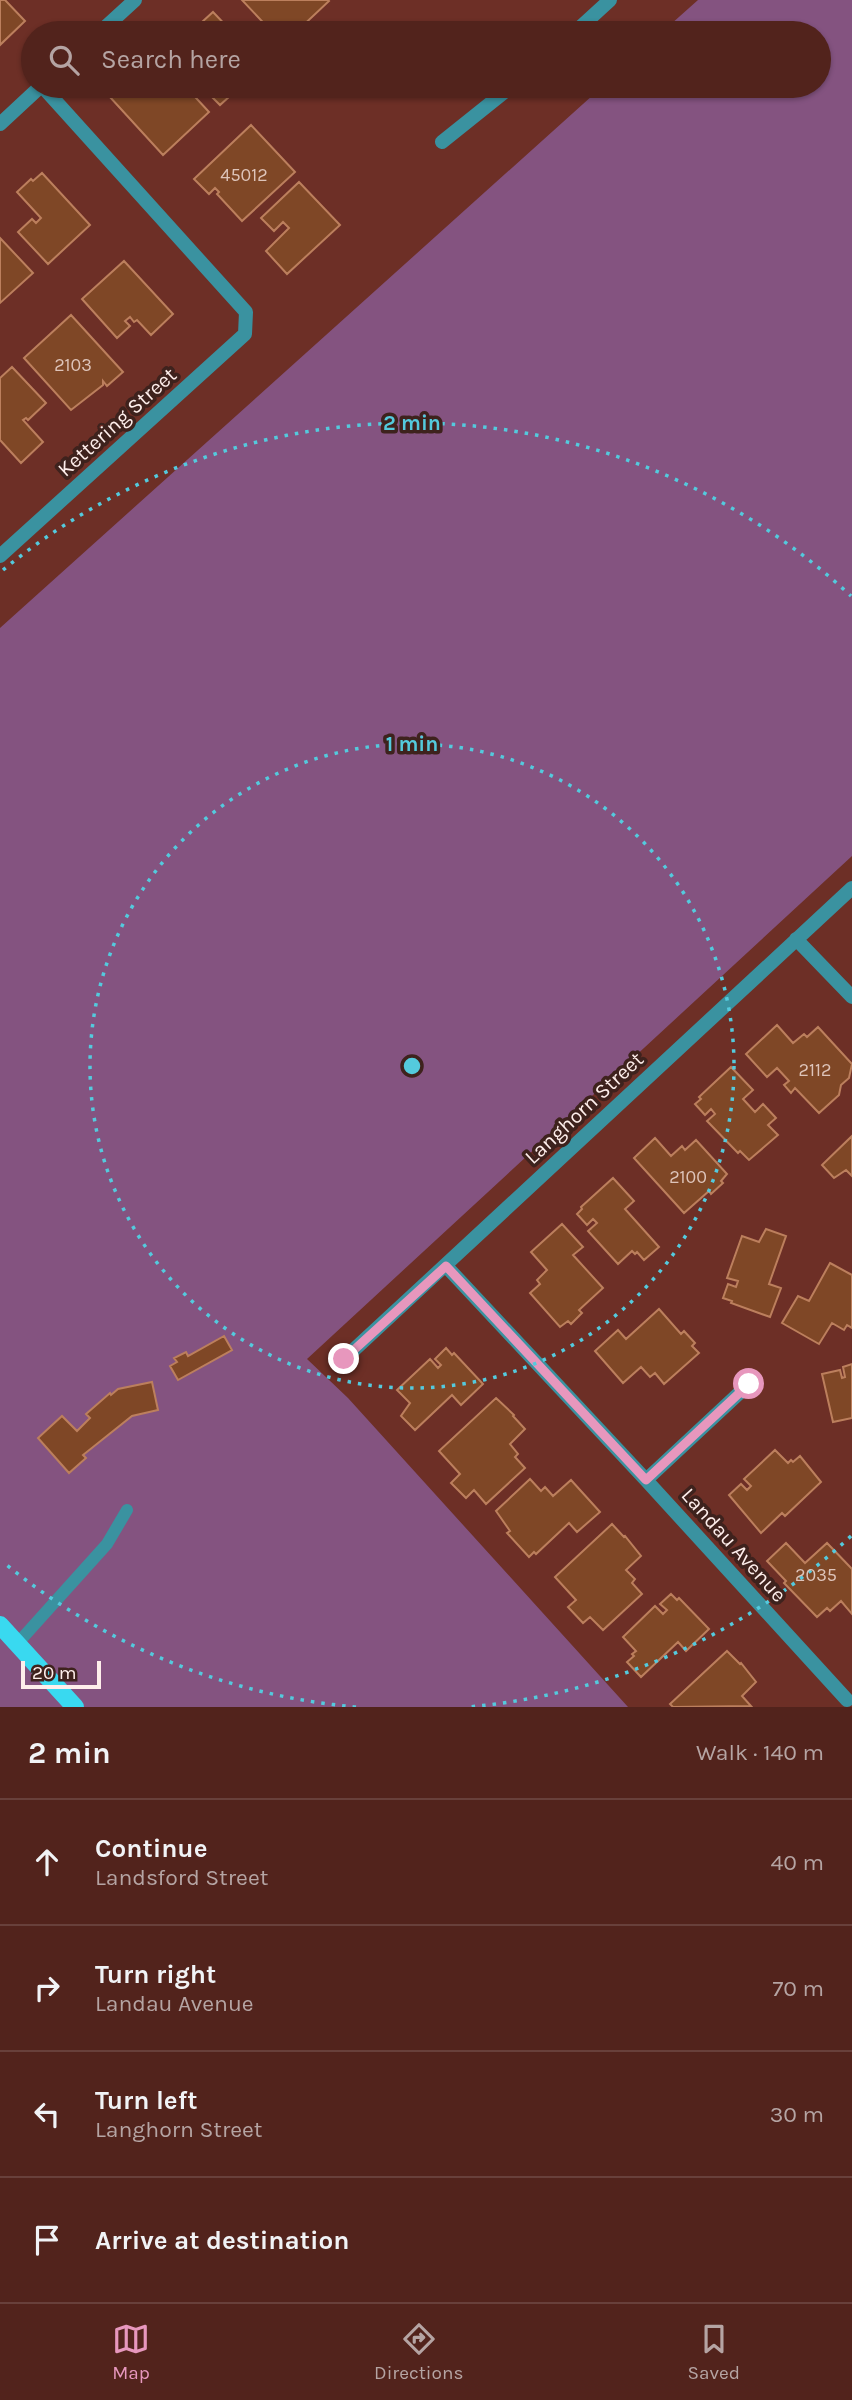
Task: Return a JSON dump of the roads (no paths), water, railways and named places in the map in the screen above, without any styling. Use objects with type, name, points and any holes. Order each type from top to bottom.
[{"type":"main road","points":[[0,1625],[75,1707]]},
{"type":"street","points":[[112,21],[135,0]]},
{"type":"street","points":[[587,21],[610,0]]},
{"type":"street","points":[[0,124],[29,98]]},
{"type":"street","name":"Kettering Street","points":[[0,556],[245,334],[246,312],[53,98]]},
{"type":"street","points":[[442,142],[497,98]]},
{"type":"street","name":"Langhorn Street","points":[[344,1359],[852,888]]},
{"type":"street","points":[[796,939],[852,997]]},
{"type":"street","name":"Landau Avenue","points":[[446,1266],[646,1480],[846,1701]]},
{"type":"street","points":[[646,1480],[749,1384]]},
{"type":"lane","points":[[18,1644],[107,1544],[127,1510]]}]
